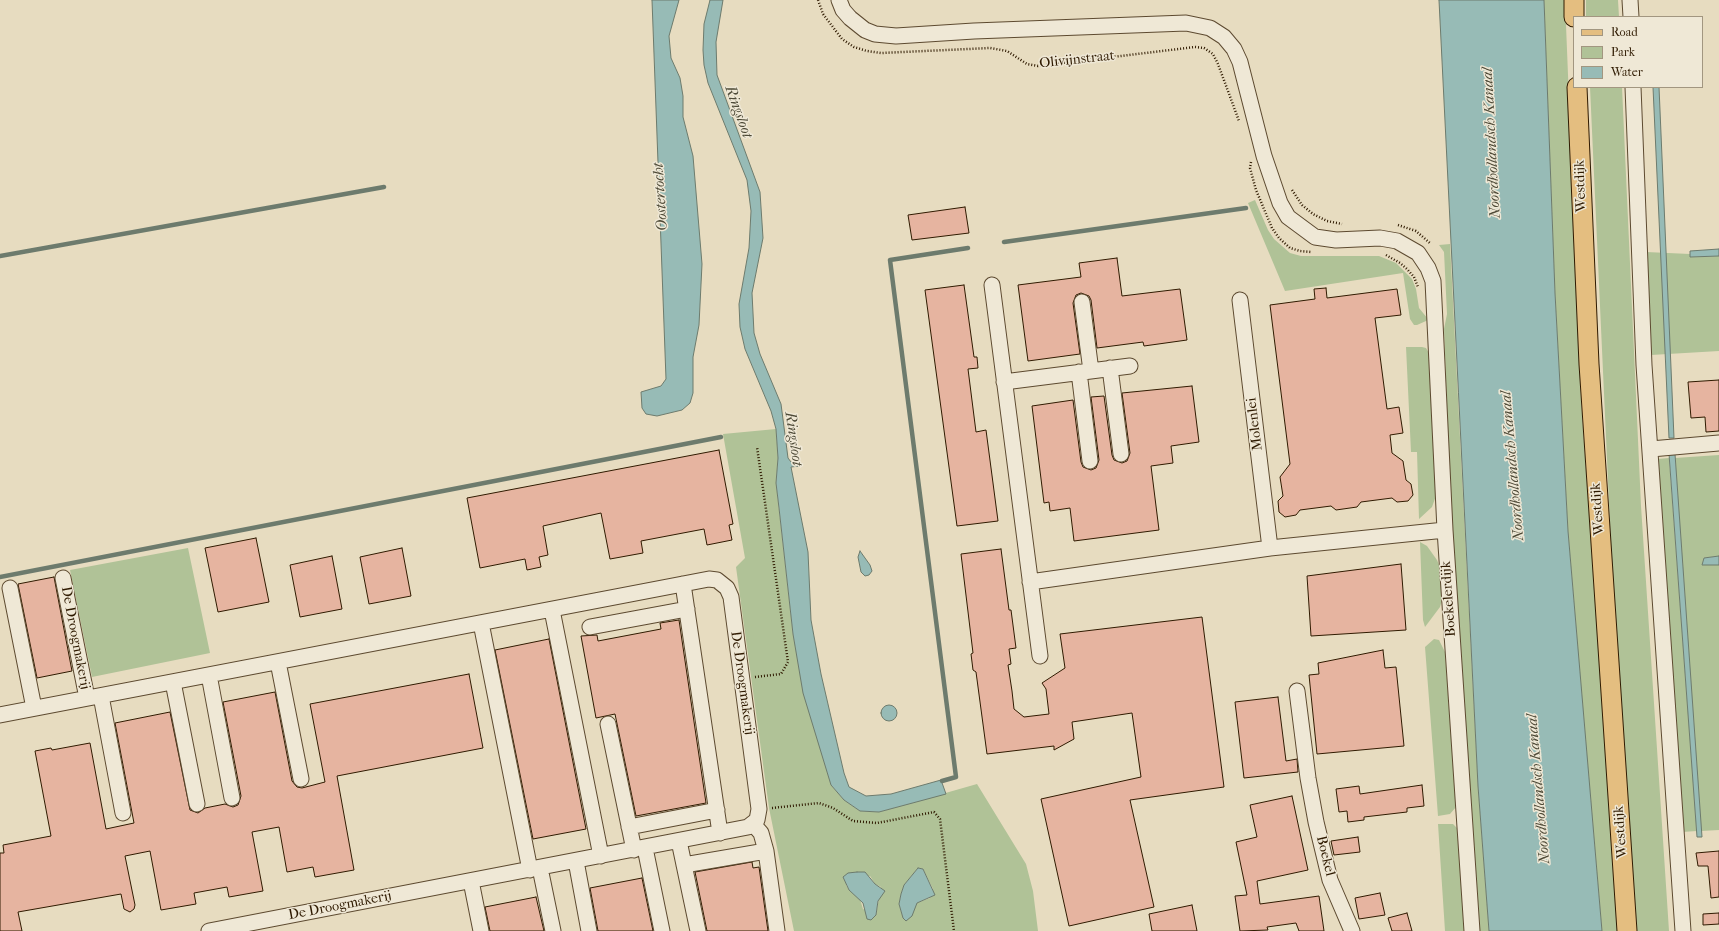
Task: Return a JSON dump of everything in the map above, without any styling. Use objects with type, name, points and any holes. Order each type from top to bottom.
[{"type":"main road","points":[[1574,0],[1574,16]]},
{"type":"main road","name":"Westdijk","points":[[1577,88],[1589,364],[1628,931]]},
{"type":"street","name":"Olivijnstraat","points":[[839,0],[843,10],[850,18],[865,30],[874,34],[896,36],[974,31],[1186,24],[1210,28],[1224,37],[1234,49],[1240,62],[1258,158],[1288,217],[1315,237],[1336,240],[1380,238],[1397,241],[1418,252],[1428,268]]},
{"type":"street","points":[[1630,0],[1630,16]]},
{"type":"street","points":[[1633,88],[1644,365],[1683,931]]},
{"type":"street","name":"Boekelerdijk","points":[[1428,268],[1433,281],[1444,530],[1472,931]]},
{"type":"street","points":[[992,285],[1040,656]]},
{"type":"street","name":"Molenlei","points":[[1240,300],[1270,548]]},
{"type":"street","points":[[1082,302],[1090,462]]},
{"type":"street","points":[[1004,382],[1130,366]]},
{"type":"street","points":[[1110,368],[1121,454]]},
{"type":"street","points":[[1650,449],[1719,444]]},
{"type":"street","points":[[1030,582],[1270,548],[1444,530]]},
{"type":"street","name":"De Droogmakerij","points":[[63,578],[122,813]]},
{"type":"street","name":"De Droogmakerij","points":[[0,715],[709,579],[718,580],[727,588],[731,597],[759,809],[758,817],[753,824],[743,829],[209,931]]},
{"type":"street","points":[[683,584],[720,833]]},
{"type":"street","points":[[10,588],[34,708]]},
{"type":"street","points":[[623,596],[628,620]]},
{"type":"street","points":[[590,627],[687,609]]},
{"type":"street","points":[[552,610],[601,856]]},
{"type":"street","points":[[481,623],[535,869],[553,931]]},
{"type":"street","points":[[278,662],[301,779]]},
{"type":"street","points":[[209,675],[232,798]]},
{"type":"street","points":[[173,682],[197,804]]},
{"type":"street","name":"Boekel","points":[[1297,691],[1308,778],[1330,880],[1352,931]]},
{"type":"street","points":[[608,724],[629,827],[639,849],[662,931]]},
{"type":"street","points":[[629,827],[717,810]]},
{"type":"street","points":[[753,824],[761,833],[766,851],[777,931]]},
{"type":"street","points":[[679,841],[698,931]]},
{"type":"street","points":[[684,865],[766,851]]},
{"type":"street","points":[[576,861],[589,931]]},
{"type":"street","points":[[472,881],[480,931]]},
{"type":"path","name":"Olivijnstraat","points":[[818,0],[823,14],[842,39],[854,47],[881,53],[990,48],[1007,51],[1027,64],[1038,66],[1195,47],[1204,48],[1213,54],[1218,64],[1240,125]]},
{"type":"path","points":[[1292,188],[1302,205],[1313,214],[1327,221],[1348,225]]},
{"type":"path","points":[[1394,225],[1416,230],[1428,240],[1434,249],[1435,257],[1428,268]]},
{"type":"path","points":[[742,679],[781,674],[788,662],[757,446]]},
{"type":"path","points":[[759,809],[820,802],[833,808],[853,821],[877,823],[934,812],[940,819],[954,931]]},
{"type":"green space","points":[[1544,0],[1565,0],[1581,399],[1618,931],[1602,931],[1568,531],[1555,293]]},
{"type":"green space","points":[[1586,0],[1618,0],[1619,16],[1586,16]]},
{"type":"green space","points":[[1590,88],[1622,88],[1641,506],[1669,931],[1637,931],[1614,612]]},
{"type":"green space","points":[[1255,200],[1268,230],[1274,239],[1290,253],[1301,256],[1379,256],[1396,263],[1412,279],[1416,289],[1419,308],[1428,319],[1414,325],[1410,319],[1403,273],[1285,291],[1248,203]]},
{"type":"green space","points":[[1450,244],[1478,786],[1489,931],[1480,931],[1451,508],[1444,329],[1447,314],[1444,252],[1439,245]]},
{"type":"green space","points":[[1646,252],[1690,254],[1691,257],[1719,256],[1719,351],[1651,355]]},
{"type":"green space","points":[[1406,347],[1426,348],[1430,355],[1437,493],[1432,507],[1419,519],[1417,452],[1411,452]]},
{"type":"green space","points":[[776,429],[778,458],[776,483],[793,634],[801,674],[831,785],[844,800],[860,811],[879,812],[977,784],[1026,864],[1033,891],[1038,931],[794,931],[769,808],[736,567],[745,558],[723,434]],"holes":[[[918,868],[923,869],[933,889],[930,898],[917,903],[903,918],[899,904],[901,894],[904,885]],[[870,876],[875,884],[881,887],[876,915],[863,909],[860,899],[849,890],[846,885]]]},
{"type":"green space","points":[[1719,455],[1719,556],[1704,558],[1702,565],[1719,565],[1719,830],[1701,831],[1675,458]]},
{"type":"green space","points":[[1669,458],[1697,831],[1682,832],[1657,459]]},
{"type":"green space","points":[[1420,542],[1427,546],[1440,567],[1442,600],[1440,607],[1425,627],[1423,620]]},
{"type":"green space","points":[[188,548],[210,653],[92,677],[70,570]]},
{"type":"green space","points":[[1434,639],[1439,640],[1445,652],[1456,807],[1450,814],[1438,816],[1425,647]]},
{"type":"green space","points":[[1438,824],[1453,824],[1458,829],[1464,931],[1445,931]]},
{"type":"water","name":"Oostertocht","points":[[652,0],[679,0],[669,36],[671,58],[680,78],[683,96],[683,117],[693,156],[702,264],[699,325],[693,357],[693,393],[690,403],[682,410],[657,416],[646,414],[642,408],[641,392],[661,386],[666,379]]},
{"type":"water","points":[[710,0],[723,0],[716,42],[717,75],[760,192],[763,238],[752,293],[754,333],[760,354],[781,404],[788,458],[791,462],[799,462],[800,466],[791,467],[808,552],[811,620],[821,674],[844,773],[849,787],[866,796],[891,794],[941,780],[946,794],[879,812],[860,811],[844,800],[831,785],[803,693],[793,634],[776,483],[778,458],[776,429],[771,411],[745,349],[740,327],[739,304],[749,248],[751,211],[747,180],[708,83],[704,65],[704,24]]},
{"type":"water","name":"Noordhollandsch Kanaal","points":[[1439,0],[1544,0],[1555,293],[1568,531],[1602,931],[1489,931],[1478,786]]},
{"type":"water","points":[[1653,88],[1659,88],[1674,438],[1669,438]]},
{"type":"water","points":[[1719,249],[1719,256],[1690,257],[1690,251]]},
{"type":"water","points":[[1669,454],[1675,454],[1702,837],[1697,837]]},
{"type":"water","points":[[860,551],[870,565],[872,571],[869,575],[865,576],[861,572],[858,557]]},
{"type":"water","points":[[1719,556],[1719,565],[1702,565],[1704,558]]},
{"type":"water","points":[[886,705],[892,705],[897,710],[895,719],[892,721],[886,721],[881,716],[881,710]]},
{"type":"water","points":[[918,868],[923,869],[935,895],[917,903],[912,916],[906,921],[903,918],[899,904],[901,894],[904,885]]},
{"type":"water","points":[[865,872],[875,884],[885,891],[878,901],[876,915],[871,920],[867,919],[863,903],[849,890],[843,877],[848,873]]},
{"type":"building","points":[[965,207],[969,233],[912,240],[908,215]]},
{"type":"building","points":[[1117,258],[1122,296],[1180,289],[1187,340],[1144,346],[1143,342],[1097,348],[1091,300],[1089,296],[1081,293],[1076,295],[1073,303],[1080,354],[1028,361],[1018,285],[1081,277],[1079,263]]},
{"type":"building","points":[[964,285],[974,357],[977,357],[978,368],[968,369],[976,432],[986,430],[998,521],[957,526],[925,290]]},
{"type":"building","points":[[1326,288],[1327,298],[1397,289],[1401,315],[1375,318],[1387,409],[1399,407],[1403,433],[1390,435],[1392,453],[1403,461],[1406,480],[1411,484],[1413,495],[1408,501],[1397,502],[1392,498],[1361,502],[1357,507],[1336,510],[1331,506],[1300,510],[1296,515],[1285,517],[1279,512],[1278,501],[1283,496],[1280,477],[1290,464],[1270,305],[1315,299],[1314,289]]},
{"type":"building","points":[[1719,380],[1719,431],[1706,432],[1705,417],[1691,418],[1688,382]]},
{"type":"building","points":[[1192,386],[1199,442],[1171,446],[1173,463],[1151,466],[1159,530],[1074,541],[1070,508],[1050,511],[1049,502],[1044,503],[1032,406],[1073,400],[1081,462],[1083,467],[1091,470],[1096,468],[1099,460],[1091,397],[1104,396],[1112,455],[1114,460],[1122,463],[1127,461],[1130,453],[1122,393]]},
{"type":"building","points":[[719,450],[733,524],[729,525],[732,540],[707,545],[704,529],[641,541],[643,553],[610,559],[601,513],[543,526],[548,555],[539,557],[541,567],[527,570],[525,559],[480,568],[467,498]]},
{"type":"building","points":[[256,538],[269,602],[218,612],[205,548]]},
{"type":"building","points":[[402,548],[411,596],[369,604],[360,557]]},
{"type":"building","points":[[1001,549],[1009,610],[1011,610],[1016,648],[1009,649],[1011,664],[1008,665],[1014,709],[1024,717],[1049,714],[1046,689],[1042,683],[1065,668],[1060,634],[1202,617],[1224,787],[1130,800],[1154,907],[1069,926],[1041,799],[1141,777],[1132,713],[1072,722],[1074,739],[1054,750],[1054,746],[987,754],[976,672],[973,670],[971,654],[973,653],[961,554]]},
{"type":"building","points":[[332,556],[342,609],[300,617],[290,565]]},
{"type":"building","points":[[1401,564],[1406,630],[1311,636],[1307,576]]},
{"type":"building","points":[[54,577],[72,671],[37,678],[18,584]]},
{"type":"building","points":[[679,620],[706,803],[636,816],[615,714],[596,718],[581,636],[597,635],[598,641],[661,629],[660,623]]},
{"type":"building","points":[[549,639],[586,829],[533,839],[495,650]]},
{"type":"building","points":[[1383,650],[1385,668],[1396,667],[1404,746],[1317,754],[1309,675],[1319,674],[1318,663]]},
{"type":"building","points":[[469,674],[483,748],[337,776],[354,870],[315,877],[313,867],[287,872],[279,827],[252,832],[263,891],[229,897],[227,887],[194,893],[196,904],[161,910],[150,851],[125,856],[135,905],[134,909],[130,912],[124,909],[121,894],[18,912],[22,931],[0,931],[0,853],[4,853],[3,845],[51,836],[35,751],[51,748],[52,750],[90,743],[106,829],[134,823],[115,723],[170,712],[190,810],[198,813],[205,808],[225,804],[233,807],[238,805],[241,796],[223,702],[275,692],[292,781],[297,787],[302,788],[325,782],[310,704]]},
{"type":"building","points":[[1278,697],[1286,761],[1297,759],[1298,772],[1244,778],[1235,702]]},
{"type":"building","points":[[1422,785],[1424,806],[1407,808],[1407,812],[1364,817],[1364,820],[1348,822],[1347,811],[1339,812],[1336,789],[1359,786],[1360,794]]},
{"type":"building","points":[[1292,796],[1308,870],[1257,881],[1260,904],[1319,896],[1324,931],[1299,931],[1296,923],[1267,927],[1268,930],[1240,931],[1235,896],[1247,895],[1236,842],[1257,837],[1250,805]]},
{"type":"building","points":[[1358,837],[1360,852],[1334,855],[1331,841]]},
{"type":"building","points":[[1719,851],[1719,897],[1711,898],[1708,866],[1698,866],[1696,853]]},
{"type":"building","points":[[752,862],[753,868],[759,867],[768,931],[707,931],[695,872]]},
{"type":"building","points":[[642,878],[653,931],[598,931],[590,888]]},
{"type":"building","points":[[1380,893],[1385,915],[1359,919],[1355,898]]},
{"type":"building","points":[[536,897],[544,931],[490,931],[485,907]]},
{"type":"building","points":[[1192,905],[1197,931],[1152,931],[1149,914]]},
{"type":"building","points":[[1407,913],[1412,931],[1392,931],[1388,918]]},
{"type":"building","points":[[1719,913],[1719,924],[1703,925],[1703,914]]},
{"type":"waterway","points":[[0,256],[384,187]]},
{"type":"waterway","points":[[1004,242],[1246,208]]},
{"type":"waterway","points":[[942,781],[956,777],[890,260],[968,248]]},
{"type":"waterway","points":[[0,577],[721,437]]},
{"type":"water label","name":"Ringsloot","points":[[738,112]]},
{"type":"water label","name":"Ringsloot","points":[[793,439]]}]
